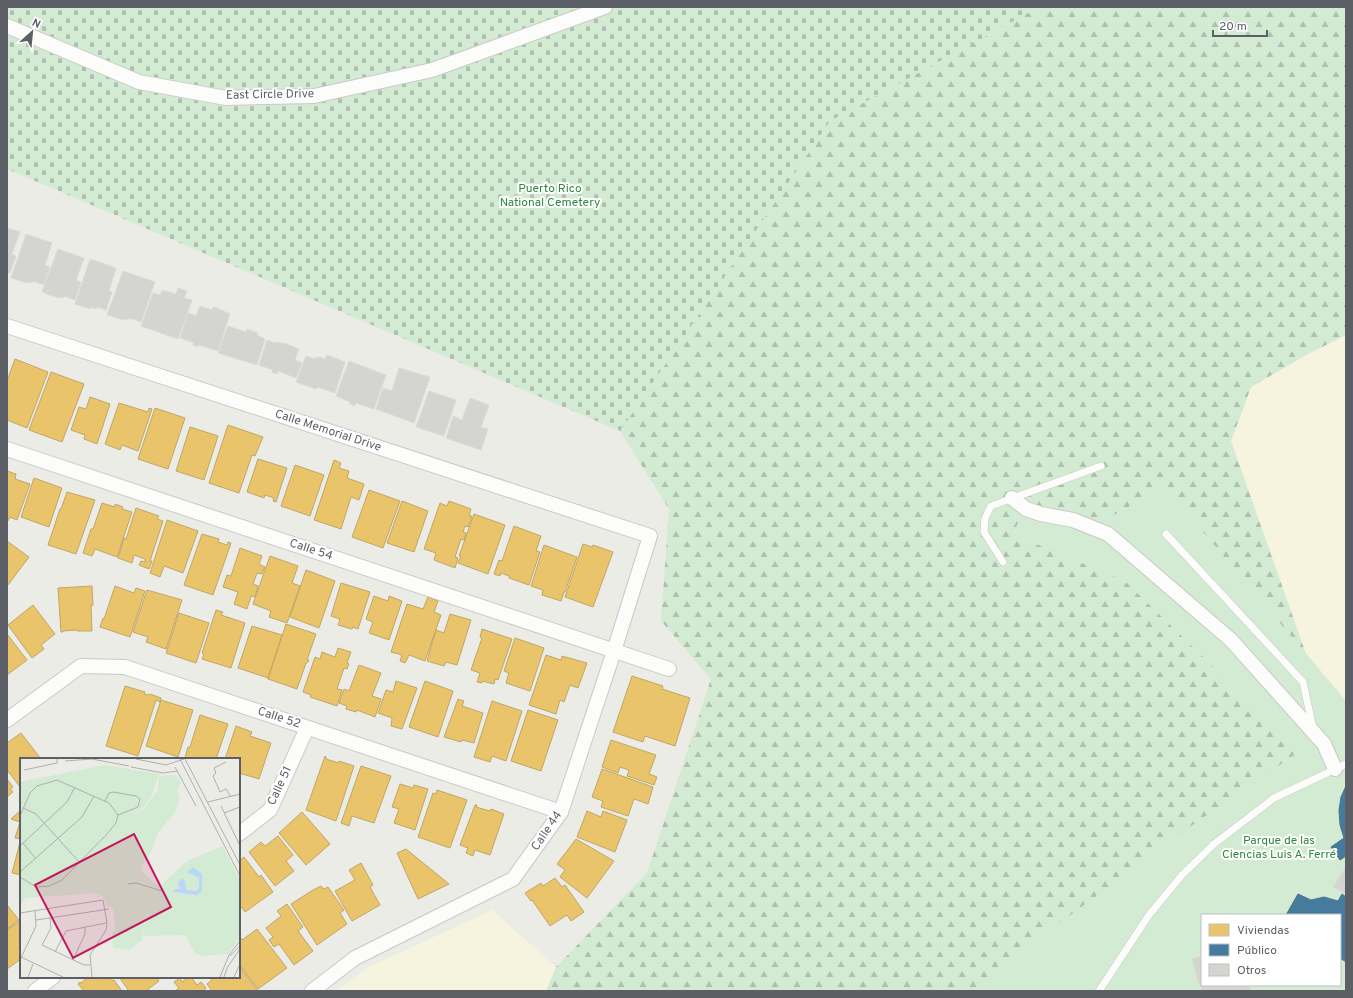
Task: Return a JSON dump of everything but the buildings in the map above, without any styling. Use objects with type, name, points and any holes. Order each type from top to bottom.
[{"type":"street","name":"East Circle Drive","points":[[7,26],[139,82],[226,98],[314,96],[432,70],[605,7]]},
{"type":"street","name":"Calle Memorial Drive","points":[[7,326],[650,536]]},
{"type":"street","name":"Calle 54","points":[[7,448],[669,669]]},
{"type":"street","points":[[1012,498],[1026,509],[1041,514],[1073,520],[1108,534],[1231,640],[1314,732],[1341,767]]},
{"type":"street","name":"Calle 44","points":[[312,991],[355,958],[513,879],[561,812],[650,536]]},
{"type":"street","name":"Calle 52","points":[[7,720],[81,666],[125,667],[561,812]]},
{"type":"street","name":"Calle 51","points":[[240,833],[270,810],[307,728]]},
{"type":"street","points":[[35,991],[52,978]]},
{"type":"lane","points":[[1003,562],[984,532],[985,518],[991,506],[1101,466]]},
{"type":"lane","points":[[1166,534],[1303,682],[1314,732]]},
{"type":"lane","points":[[1099,991],[1149,914],[1182,875],[1209,849],[1274,798],[1341,767]]},
{"type":"shaded area","points":[[1346,335],[1346,701],[1306,654],[1231,441],[1251,387],[1308,354]]},
{"type":"shaded area","points":[[492,910],[556,967],[546,991],[336,991],[367,968]]},
{"type":"green space","name":"Puerto Rico National Cemetery","points":[[7,7],[1039,7],[830,121],[620,431],[7,169]]},
{"type":"green space","points":[[1039,7],[1346,7],[1346,335],[1308,354],[1251,387],[1231,441],[1306,654],[1165,487],[1103,521],[1024,505],[1014,534],[1125,581],[1301,751],[1001,967],[986,991],[546,991],[556,967],[647,873],[711,679],[661,621],[669,509],[620,431],[830,121]]},
{"type":"green space","name":"Parque de las Ciencias Luis A. Ferré","points":[[1165,487],[1346,701],[1346,991],[986,991],[1001,967],[1175,837],[1300,751],[1125,581],[1014,535],[1024,505],[1103,521]]}]
